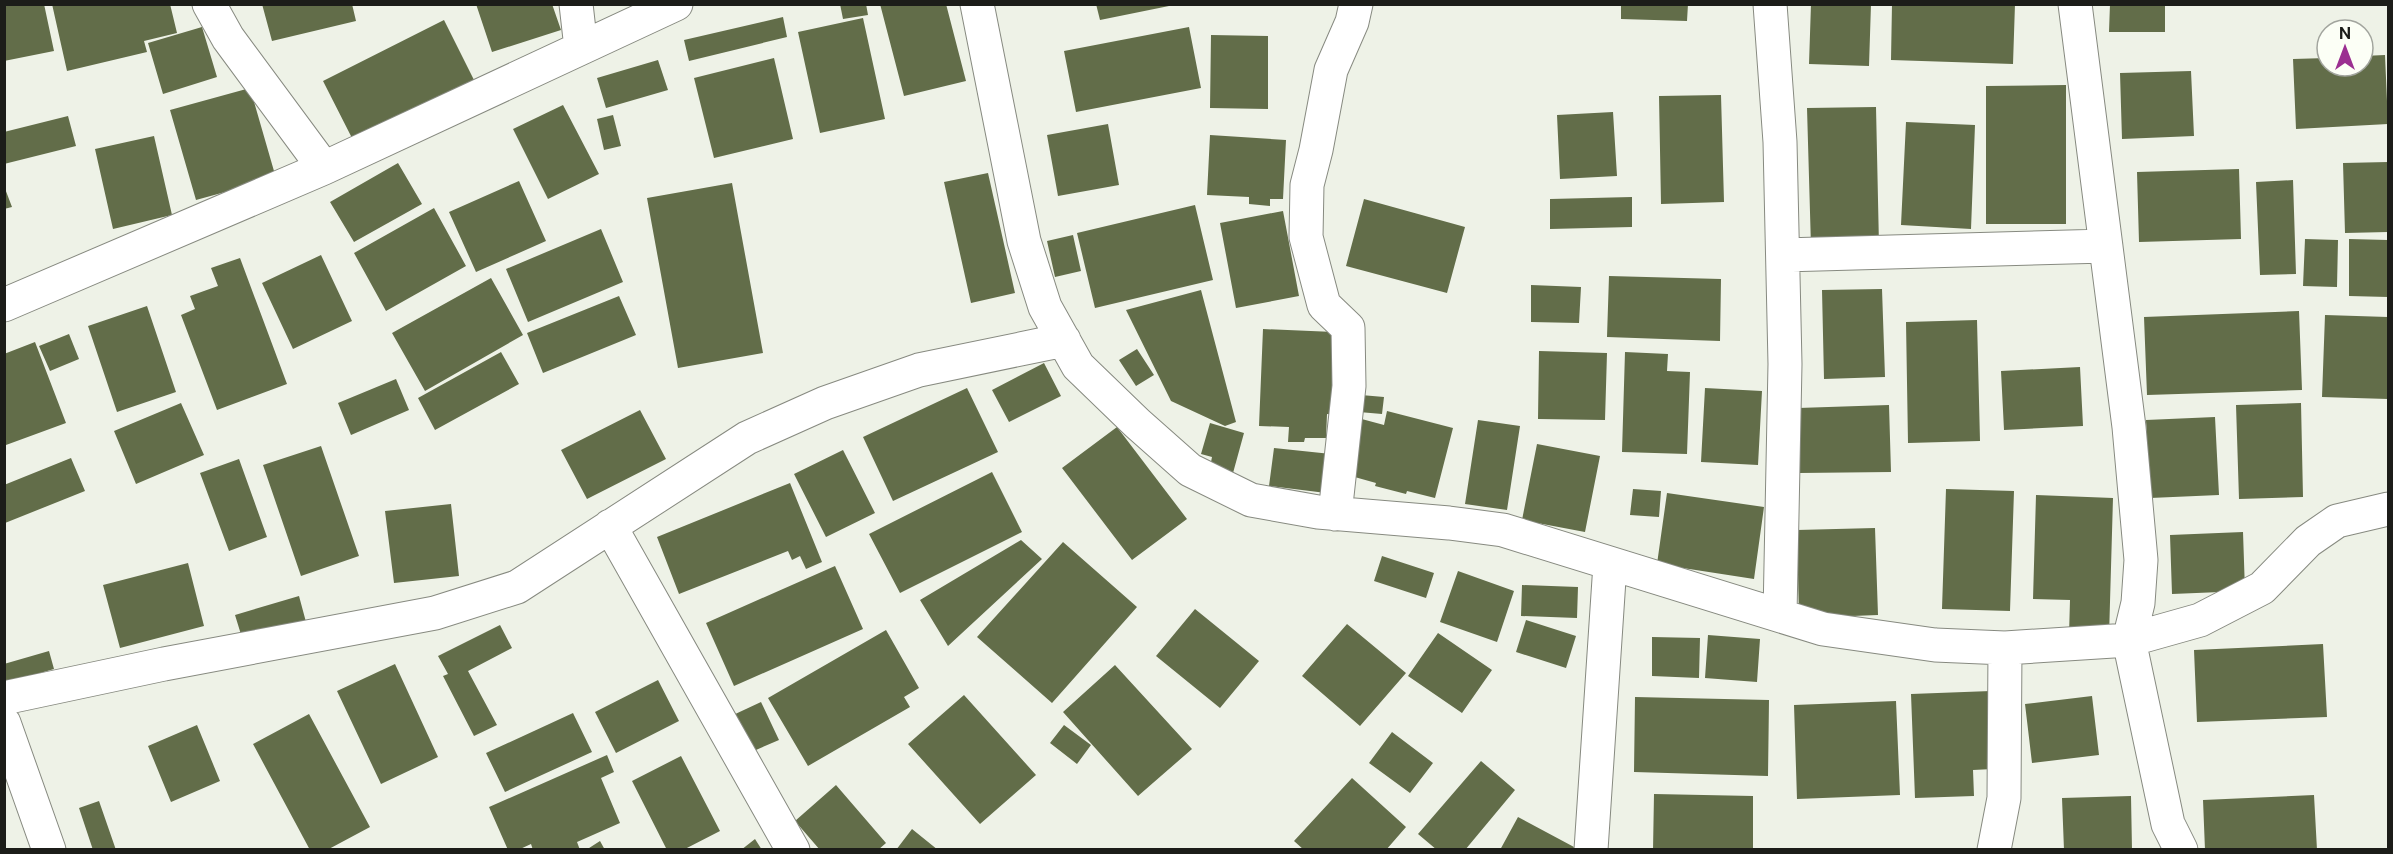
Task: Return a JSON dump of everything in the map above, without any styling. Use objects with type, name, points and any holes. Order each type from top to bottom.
[{"type":"street","points":[[209,4],[228,38],[324,168]]},
{"type":"street","points":[[576,4],[581,48]]},
{"type":"street","points":[[4,305],[324,168],[676,4]]},
{"type":"street","points":[[977,4],[1024,241],[1045,307],[1078,366],[1137,423],[1190,470],[1251,500],[1335,514],[1449,523],[1503,530],[1823,629],[1935,645],[2005,648],[2129,640],[2200,620],[2262,588],[2308,541],[2337,521],[2388,509]]},
{"type":"street","points":[[1335,514],[1349,386],[1348,328],[1324,305],[1306,237],[1307,185],[1317,150],[1331,70],[1352,22],[1356,4]]},
{"type":"street","points":[[1770,4],[1780,142],[1785,364],[1780,615]]},
{"type":"street","points":[[2075,4],[2129,427],[2140,560],[2138,603],[2129,640],[2168,824],[2181,849]]},
{"type":"street","points":[[1782,255],[2106,246]]},
{"type":"street","points":[[4,698],[164,664],[435,613],[517,587],[747,438],[825,403],[919,370],[1064,340]]},
{"type":"street","points":[[610,526],[793,849]]},
{"type":"street","points":[[1591,849],[1610,564]]},
{"type":"street","points":[[1994,849],[2004,798],[2005,648]]},
{"type":"street","points":[[4,723],[49,849]]},
{"type":"building","points":[[44,4],[54,51],[4,61],[4,5]]},
{"type":"building","points":[[52,4],[170,4],[177,33],[144,41],[147,52],[67,71]]},
{"type":"building","points":[[262,4],[352,4],[356,21],[272,41]]},
{"type":"building","points":[[476,4],[552,4],[561,30],[492,52]]},
{"type":"building","points":[[840,4],[866,4],[868,15],[843,19]]},
{"type":"building","points":[[880,4],[946,4],[966,81],[904,96]]},
{"type":"building","points":[[1096,4],[1169,4],[1169,6],[1100,20]]},
{"type":"building","points":[[1621,4],[1688,4],[1687,21],[1621,19]]},
{"type":"building","points":[[1811,4],[1871,4],[1869,66],[1809,64]]},
{"type":"building","points":[[1892,4],[2015,4],[2013,64],[1891,60]]},
{"type":"building","points":[[2110,4],[2165,4],[2165,32],[2109,32]]},
{"type":"building","points":[[783,17],[787,37],[689,61],[684,40]]},
{"type":"building","points":[[863,18],[885,119],[820,133],[798,32]]},
{"type":"building","points":[[444,20],[475,82],[354,142],[323,81]]},
{"type":"building","points":[[202,27],[217,77],[163,94],[148,43]]},
{"type":"building","points":[[1189,27],[1201,88],[1076,112],[1064,51]]},
{"type":"building","points":[[1211,35],[1268,36],[1268,109],[1210,108]]},
{"type":"building","points":[[2375,55],[2385,55],[2388,124],[2296,129],[2293,59],[2315,58],[2315,78],[2375,78]]},
{"type":"building","points":[[774,58],[793,139],[714,158],[694,78]]},
{"type":"building","points":[[658,60],[668,90],[606,108],[597,78]]},
{"type":"building","points":[[2191,71],[2194,136],[2122,139],[2120,73]]},
{"type":"building","points":[[2066,85],[2066,224],[1986,224],[1986,86]]},
{"type":"building","points":[[250,88],[276,178],[196,200],[170,110]]},
{"type":"building","points":[[1721,95],[1724,202],[1661,204],[1659,96]]},
{"type":"building","points":[[563,105],[599,174],[548,199],[513,129]]},
{"type":"building","points":[[1876,107],[1879,246],[1811,247],[1807,108]]},
{"type":"building","points":[[1613,112],[1617,176],[1560,179],[1557,115]]},
{"type":"building","points":[[613,115],[621,146],[604,150],[597,119]]},
{"type":"building","points":[[68,116],[76,146],[4,164],[4,132]]},
{"type":"building","points":[[1906,122],[1975,125],[1971,229],[1901,225]]},
{"type":"building","points":[[1108,124],[1119,185],[1058,196],[1047,135]]},
{"type":"building","points":[[1210,135],[1286,140],[1283,199],[1270,199],[1270,206],[1249,204],[1249,197],[1207,195]]},
{"type":"building","points":[[154,136],[172,215],[113,229],[95,149]]},
{"type":"building","points":[[2388,162],[2388,232],[2345,233],[2343,163]]},
{"type":"building","points":[[398,163],[422,204],[354,242],[330,202]]},
{"type":"building","points":[[2239,169],[2241,239],[2139,242],[2137,172]]},
{"type":"building","points":[[988,173],[1015,293],[971,303],[944,182]]},
{"type":"building","points":[[2293,180],[2296,274],[2260,275],[2256,182]]},
{"type":"building","points":[[519,181],[546,241],[476,272],[449,212]]},
{"type":"building","points":[[732,183],[763,353],[678,368],[647,198]]},
{"type":"building","points":[[4,186],[12,207],[4,209]]},
{"type":"building","points":[[1632,197],[1632,227],[1550,229],[1550,199]]},
{"type":"building","points":[[1364,199],[1465,227],[1447,293],[1346,266]]},
{"type":"building","points":[[1195,205],[1213,280],[1095,308],[1077,233]]},
{"type":"building","points":[[434,208],[466,266],[386,311],[354,253]]},
{"type":"building","points":[[1283,211],[1299,296],[1236,308],[1220,223]]},
{"type":"building","points":[[601,229],[623,282],[528,322],[506,269]]},
{"type":"building","points":[[1073,235],[1081,271],[1055,277],[1047,241]]},
{"type":"building","points":[[2305,239],[2338,240],[2337,287],[2303,286]]},
{"type":"building","points":[[2349,239],[2388,240],[2388,297],[2349,296]]},
{"type":"building","points":[[321,255],[352,321],[293,349],[262,283]]},
{"type":"building","points":[[240,258],[287,384],[217,410],[181,315],[195,309],[190,296],[218,286],[211,268]]},
{"type":"building","points":[[1609,276],[1721,279],[1720,341],[1607,337]]},
{"type":"building","points":[[491,278],[523,335],[425,391],[392,333]]},
{"type":"building","points":[[1531,285],[1581,287],[1579,323],[1531,322]]},
{"type":"building","points":[[1882,289],[1885,377],[1824,379],[1822,290]]},
{"type":"building","points":[[1201,290],[1236,422],[1225,426],[1171,401],[1126,310]]},
{"type":"building","points":[[619,296],[636,335],[543,373],[527,333]]},
{"type":"building","points":[[147,306],[176,392],[117,412],[88,326]]},
{"type":"building","points":[[2299,311],[2302,390],[2147,395],[2144,317]]},
{"type":"building","points":[[2325,315],[2388,317],[2388,399],[2322,397]]},
{"type":"building","points":[[1977,320],[1980,441],[1908,443],[1906,322]]},
{"type":"building","points":[[1263,329],[1334,332],[1337,415],[1327,414],[1326,438],[1305,438],[1304,442],[1288,442],[1289,427],[1259,426]]},
{"type":"building","points":[[69,334],[79,359],[50,371],[39,346]]},
{"type":"building","points":[[35,342],[66,423],[6,445],[4,354]]},
{"type":"building","points":[[1137,349],[1154,375],[1136,386],[1119,360]]},
{"type":"building","points":[[1539,351],[1607,353],[1605,420],[1538,419]]},
{"type":"building","points":[[501,352],[519,384],[435,430],[418,398]]},
{"type":"building","points":[[1625,352],[1668,354],[1667,371],[1690,372],[1687,454],[1622,452]]},
{"type":"building","points":[[1044,363],[1061,396],[1009,422],[992,390]]},
{"type":"building","points":[[2080,367],[2083,426],[2004,430],[2001,371]]},
{"type":"building","points":[[396,379],[409,410],[351,435],[338,403]]},
{"type":"building","points":[[967,388],[998,452],[893,501],[863,437]]},
{"type":"building","points":[[1705,388],[1762,391],[1758,465],[1701,462]]},
{"type":"building","points":[[1361,395],[1384,397],[1382,414],[1359,412]]},
{"type":"building","points":[[181,403],[204,455],[136,484],[114,431]]},
{"type":"building","points":[[2301,403],[2303,497],[2239,499],[2236,405]]},
{"type":"building","points":[[1889,405],[1891,472],[1799,473],[1798,408]]},
{"type":"building","points":[[640,410],[666,459],[587,499],[561,450]]},
{"type":"building","points":[[1387,411],[1453,428],[1435,498],[1375,486],[1376,483],[1344,474],[1358,418],[1384,425]]},
{"type":"building","points":[[2215,417],[2219,495],[2150,498],[2146,420]]},
{"type":"building","points":[[1478,420],[1520,426],[1507,510],[1465,504]]},
{"type":"building","points":[[1210,423],[1244,433],[1233,473],[1210,467],[1212,457],[1201,454]]},
{"type":"building","points":[[1117,427],[1187,519],[1132,560],[1062,468]]},
{"type":"building","points":[[1537,444],[1600,456],[1585,532],[1522,520]]},
{"type":"building","points":[[321,446],[359,556],[301,576],[263,465]]},
{"type":"building","points":[[1274,448],[1331,454],[1326,493],[1269,486]]},
{"type":"building","points":[[843,450],[875,513],[826,537],[794,474]]},
{"type":"building","points":[[71,458],[85,491],[5,523],[4,485]]},
{"type":"building","points":[[239,459],[267,537],[229,551],[200,473]]},
{"type":"building","points":[[992,472],[1022,532],[900,593],[869,534]]},
{"type":"building","points":[[790,483],[822,562],[806,569],[800,556],[792,560],[788,551],[679,594],[657,537]]},
{"type":"building","points":[[1633,489],[1661,491],[1659,517],[1630,515]]},
{"type":"building","points":[[1946,489],[2014,491],[2010,611],[1942,609]]},
{"type":"building","points":[[1667,493],[1764,507],[1754,579],[1657,564]]},
{"type":"building","points":[[2036,495],[2113,498],[2109,637],[2069,635],[2070,600],[2033,599]]},
{"type":"building","points":[[451,504],[459,576],[394,583],[385,511]]},
{"type":"building","points":[[1875,528],[1878,615],[1799,618],[1797,530]]},
{"type":"building","points":[[2243,532],[2245,591],[2172,594],[2170,535]]},
{"type":"building","points":[[1021,540],[1042,559],[948,646],[920,600]]},
{"type":"building","points":[[1063,542],[1137,607],[1052,703],[977,637]]},
{"type":"building","points":[[1382,556],[1434,573],[1426,598],[1374,581]]},
{"type":"building","points":[[188,563],[204,626],[120,648],[103,585]]},
{"type":"building","points":[[835,566],[863,629],[734,686],[706,623]]},
{"type":"building","points":[[1458,571],[1514,591],[1497,642],[1440,622]]},
{"type":"building","points":[[1522,585],[1578,587],[1577,618],[1521,616]]},
{"type":"building","points":[[299,596],[306,622],[243,641],[235,615]]},
{"type":"building","points":[[1195,609],[1259,661],[1220,708],[1156,656]]},
{"type":"building","points":[[1526,620],[1576,636],[1566,668],[1516,652]]},
{"type":"building","points":[[1347,624],[1406,673],[1360,726],[1302,676]]},
{"type":"building","points":[[500,625],[512,648],[468,671],[497,725],[474,736],[443,676],[448,674],[438,656]]},
{"type":"building","points":[[886,630],[919,688],[904,697],[910,707],[808,766],[768,698]]},
{"type":"building","points":[[1438,633],[1492,670],[1462,713],[1408,676]]},
{"type":"building","points":[[1708,635],[1760,639],[1757,682],[1705,678]]},
{"type":"building","points":[[1652,637],[1700,638],[1699,678],[1652,676]]},
{"type":"building","points":[[2323,644],[2327,717],[2197,722],[2194,650]]},
{"type":"building","points":[[49,651],[54,669],[6,683],[4,664]]},
{"type":"building","points":[[395,664],[438,757],[381,784],[337,691]]},
{"type":"building","points":[[1115,665],[1192,749],[1138,796],[1063,712]]},
{"type":"building","points":[[658,680],[679,721],[616,753],[595,712]]},
{"type":"building","points":[[1991,691],[1993,769],[1973,770],[1974,796],[1915,798],[1911,694]]},
{"type":"building","points":[[964,695],[1036,775],[980,824],[908,744]]},
{"type":"building","points":[[2092,696],[2099,755],[2032,763],[2025,704]]},
{"type":"building","points":[[1635,697],[1769,700],[1768,776],[1634,772]]},
{"type":"building","points":[[1896,701],[1900,795],[1797,799],[1794,705]]},
{"type":"building","points":[[761,702],[779,740],[749,753],[731,716]]},
{"type":"building","points":[[573,713],[592,752],[505,792],[486,753]]},
{"type":"building","points":[[309,714],[370,827],[327,850],[310,850],[253,744]]},
{"type":"building","points":[[197,725],[220,781],[171,802],[148,746]]},
{"type":"building","points":[[1064,725],[1091,745],[1077,764],[1050,743]]},
{"type":"building","points":[[1392,732],[1433,763],[1410,793],[1369,763]]},
{"type":"building","points":[[607,755],[614,772],[601,778],[620,823],[577,842],[580,850],[533,850],[531,844],[518,850],[508,850],[489,807]]},
{"type":"building","points":[[681,756],[720,831],[683,850],[667,850],[632,781]]},
{"type":"building","points":[[1481,761],[1515,790],[1465,850],[1437,850],[1418,834]]},
{"type":"building","points":[[1352,778],[1406,827],[1386,850],[1304,850],[1294,841]]},
{"type":"building","points":[[836,785],[886,843],[878,850],[820,850],[795,821]]},
{"type":"building","points":[[1654,794],[1753,796],[1753,850],[1653,850]]},
{"type":"building","points":[[2314,795],[2317,850],[2205,850],[2203,800]]},
{"type":"building","points":[[2131,796],[2132,850],[2064,850],[2062,798]]},
{"type":"building","points":[[99,801],[116,850],[93,850],[79,808]]},
{"type":"building","points":[[1518,817],[1574,847],[1573,850],[1500,850]]},
{"type":"building","points":[[912,829],[938,850],[896,850]]},
{"type":"building","points":[[755,839],[762,850],[741,850]]},
{"type":"building","points":[[600,841],[605,850],[586,850]]}]
